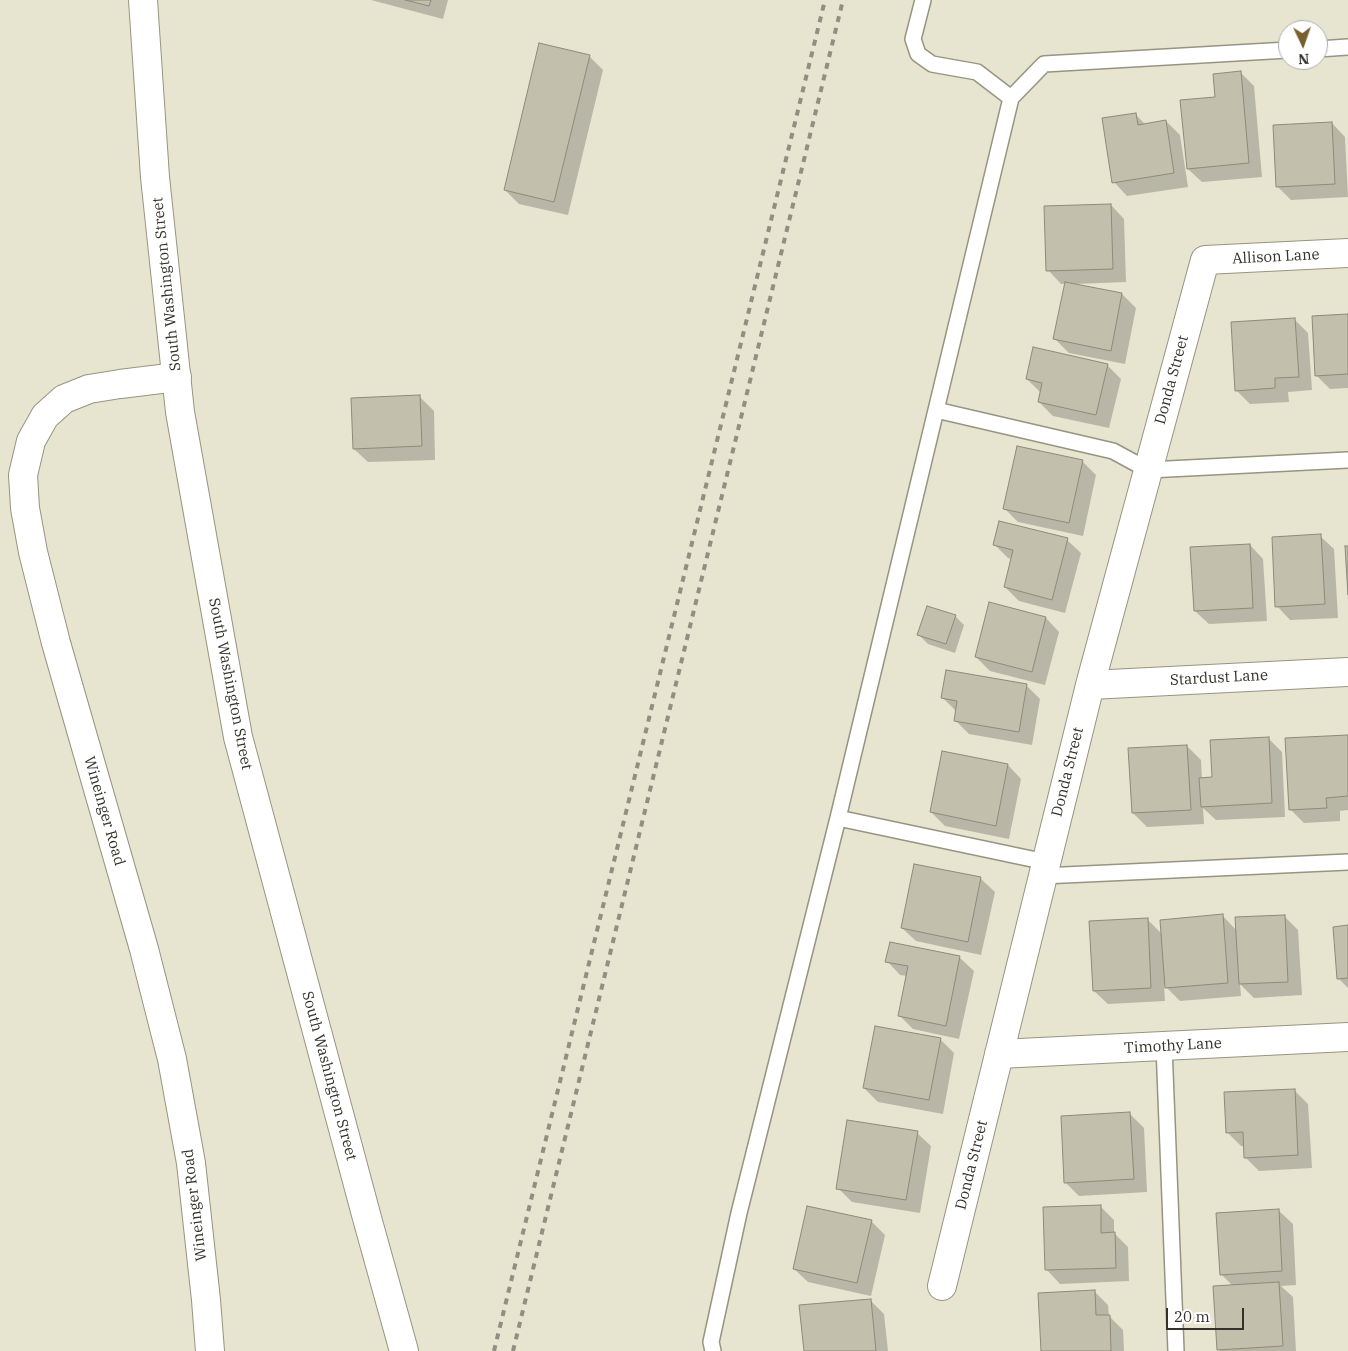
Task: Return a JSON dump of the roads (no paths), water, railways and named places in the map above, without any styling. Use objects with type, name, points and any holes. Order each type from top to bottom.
[{"type":"street","name":"South Washington Street","points":[[143,0],[155,177],[180,412],[238,737],[404,1351]]},
{"type":"street","name":"Allison Lane","points":[[1205,260],[1348,253]]},
{"type":"street","name":"Donda Street","points":[[942,1286],[1090,685],[1205,260]]},
{"type":"street","name":"Wineinger Road","points":[[177,377],[89,389],[64,398],[45,416],[31,440],[23,475],[25,508],[32,544],[56,644],[144,949],[172,1059],[191,1163],[210,1351]]},
{"type":"street","name":"Stardust Lane","points":[[1090,685],[1348,672]]},
{"type":"street","name":"Timothy Lane","points":[[999,1054],[1348,1037]]},
{"type":"lane","points":[[923,0],[913,40],[918,54],[932,64],[976,72],[1011,98]]},
{"type":"lane","points":[[1328,48],[1348,47]]},
{"type":"lane","points":[[713,1351],[711,1342],[738,1214],[838,818],[1011,98],[1044,64],[1278,51]]},
{"type":"lane","points":[[936,410],[1113,451],[1148,470],[1348,460]]},
{"type":"lane","points":[[838,818],[1044,869],[1348,862]]},
{"type":"lane","points":[[1164,1046],[1176,1351]]},
{"type":"railway","points":[[494,1351],[825,0]]},
{"type":"railway","points":[[513,1351],[843,0]]}]
